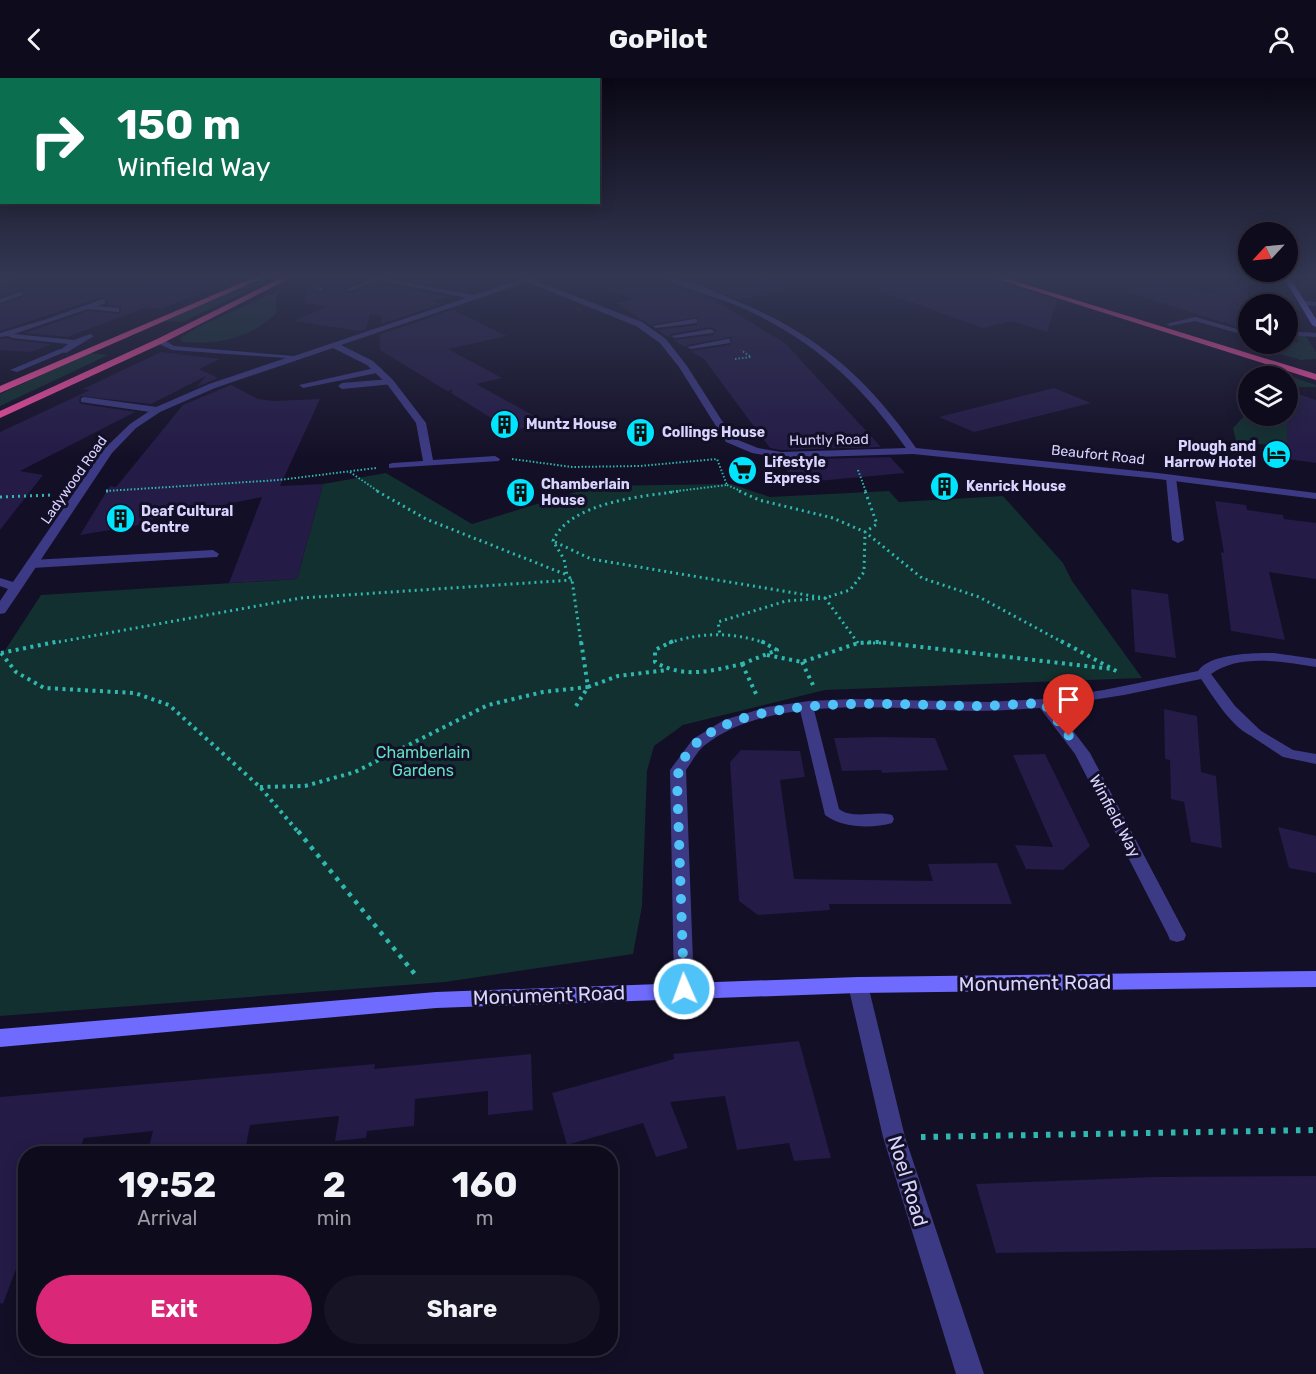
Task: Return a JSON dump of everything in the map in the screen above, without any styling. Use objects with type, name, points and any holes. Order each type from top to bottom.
[{"type":"highway","points":[[0,390],[119,338]]},
{"type":"highway","points":[[0,415],[165,338]]},
{"type":"highway","points":[[1192,338],[1316,377]]},
{"type":"highway","points":[[1218,338],[1313,366]]},
{"type":"main road","name":"Monument Road","points":[[0,1038],[436,1000],[684,989],[1316,979]]},
{"type":"street","points":[[38,338],[75,342]]},
{"type":"street","points":[[14,370],[63,351],[84,338]]},
{"type":"street","name":"Ladywood Road","points":[[0,610],[108,451],[133,426],[157,410],[212,386],[353,338]]},
{"type":"street","name":"Huntly Road","points":[[659,338],[683,366],[729,440],[756,451],[781,455],[913,451]]},
{"type":"street","points":[[802,338],[847,370],[882,408],[913,451]]},
{"type":"street","points":[[160,341],[172,348],[298,357]]},
{"type":"street","points":[[691,347],[727,341]]},
{"type":"street","points":[[334,345],[370,363],[390,382],[421,423],[428,463]]},
{"type":"street","points":[[303,385],[379,370]]},
{"type":"street","points":[[316,388],[390,382]]},
{"type":"street","points":[[84,400],[157,410]]},
{"type":"street","name":"Beaufort Road","points":[[913,451],[1316,496]]},
{"type":"street","points":[[393,466],[495,459]]},
{"type":"street","points":[[1171,478],[1178,540]]},
{"type":"street","points":[[32,564],[213,554]]},
{"type":"street","points":[[0,582],[16,588]]},
{"type":"street","points":[[684,989],[678,770],[692,748],[709,734],[737,721],[765,713],[806,706],[891,704],[972,706],[1044,703],[1140,689],[1204,674],[1206,670],[1221,661],[1276,656],[1316,663]]},
{"type":"street","points":[[1204,674],[1230,709],[1252,731],[1287,754],[1316,759]]},
{"type":"street","name":"Winfield Way","points":[[1044,703],[1082,753],[1178,935]]},
{"type":"street","points":[[806,706],[831,811],[839,818],[886,819]]},
{"type":"street","name":"Noel Road","points":[[858,985],[894,1137],[970,1374]]},
{"type":"path","points":[[495,459],[517,459],[583,467],[640,466],[717,459],[756,451]]},
{"type":"path","points":[[717,459],[727,485]]},
{"type":"path","points":[[853,464],[859,472],[877,524],[865,532]]},
{"type":"path","points":[[81,493],[279,480],[393,466]]},
{"type":"path","points":[[350,471],[382,495],[426,519],[567,575],[572,580],[588,687],[576,706]]},
{"type":"path","points":[[553,541],[560,526],[586,512],[622,501],[727,485],[759,500],[833,518],[865,532],[922,578],[979,597],[1114,669],[1140,689]]},
{"type":"path","points":[[0,497],[48,495]]},
{"type":"path","points":[[720,635],[718,622],[786,601],[825,598],[850,590],[864,572],[865,532]]},
{"type":"path","points":[[553,541],[564,559],[567,575]]},
{"type":"path","points":[[553,541],[591,559],[825,598],[858,643]]},
{"type":"path","points":[[436,1000],[344,885],[260,787],[170,705],[135,693],[44,688],[16,672],[0,653],[148,624],[301,598],[572,580]]},
{"type":"path","points":[[260,787],[305,786],[355,772],[488,705],[543,692],[588,687],[618,676],[667,670],[687,674],[742,664],[777,650],[762,640],[720,635],[679,639],[663,644],[655,650],[655,662],[667,670]]},
{"type":"path","points":[[767,655],[802,662],[858,643],[878,642],[1114,669]]},
{"type":"path","points":[[742,664],[765,713]]},
{"type":"path","points":[[894,1137],[1316,1130]]},
{"type":"green space","points":[[180,338],[230,338],[196,343],[183,342]]},
{"type":"green space","points":[[1298,338],[1307,338],[1316,352],[1316,359],[1301,360],[1281,354],[1298,354],[1298,341],[1300,341]]},
{"type":"green space","points":[[90,353],[108,355],[0,406],[0,394]]},
{"type":"green space","points":[[1298,379],[1316,385],[1316,387],[1298,387]]},
{"type":"green space","points":[[1298,422],[1316,451],[1236,441],[1233,428],[1238,423],[1238,426],[1298,426]]},
{"type":"green space","name":"Chamberlain Gardens","points":[[386,473],[472,524],[595,486],[731,484],[770,497],[889,491],[899,502],[1003,496],[1063,563],[1072,581],[1142,678],[825,690],[683,725],[654,746],[647,771],[642,906],[633,954],[445,982],[0,1016],[0,658],[41,595],[297,579],[323,484]]},
{"type":"building","points":[[380,338],[496,338],[448,349],[502,378],[476,384],[545,422],[512,431],[451,393],[453,390],[447,391],[380,350]]},
{"type":"building","points":[[685,338],[724,338],[685,347],[673,340]]},
{"type":"building","points":[[732,338],[778,338],[785,343],[881,447],[781,450],[770,448],[704,359],[691,351],[730,345]]},
{"type":"building","points":[[0,339],[51,344],[32,352],[0,350]]},
{"type":"building","points":[[161,352],[220,359],[199,369],[218,378],[197,387],[206,376],[151,404],[80,396],[81,404],[135,412],[20,471],[43,475],[0,530],[0,432],[90,390],[83,389]]},
{"type":"building","points":[[231,385],[258,399],[274,401],[320,399],[280,486],[323,484],[297,579],[229,583],[262,497],[150,520],[151,523],[80,535],[110,486],[116,487],[183,405]]},
{"type":"building","points":[[1054,388],[1091,403],[974,432],[939,417]]},
{"type":"building","points":[[1298,394],[1316,400],[1316,463],[1287,459],[1287,426],[1298,426]]},
{"type":"building","points":[[890,457],[905,473],[796,483],[779,460]]},
{"type":"building","points":[[1215,501],[1246,505],[1247,510],[1283,515],[1284,519],[1316,523],[1316,579],[1269,572],[1285,640],[1231,631],[1221,552],[1224,553]]},
{"type":"building","points":[[1131,589],[1168,594],[1176,658],[1135,652]]},
{"type":"building","points":[[1164,709],[1197,716],[1201,772],[1216,776],[1222,848],[1191,842],[1184,802],[1171,799],[1170,760],[1165,759]]},
{"type":"building","points":[[834,738],[935,738],[948,770],[882,773],[881,770],[842,771]]},
{"type":"building","points":[[741,750],[800,751],[805,777],[780,780],[794,879],[933,881],[928,864],[997,863],[1012,904],[829,904],[830,910],[758,915],[739,901],[730,762]]},
{"type":"building","points":[[1045,754],[1090,846],[1063,870],[1026,869],[1015,845],[1053,847],[1013,755]]},
{"type":"building","points":[[1278,827],[1316,836],[1316,873],[1289,868]]},
{"type":"building","points":[[799,1041],[831,1158],[794,1161],[789,1143],[737,1150],[725,1096],[670,1102],[688,1148],[656,1157],[643,1123],[567,1145],[552,1093],[674,1059],[673,1054]]},
{"type":"building","points":[[531,1054],[533,1110],[488,1115],[488,1091],[415,1099],[414,1126],[367,1131],[366,1138],[335,1141],[339,1116],[250,1125],[246,1146],[149,1146],[153,1131],[84,1138],[81,1146],[18,1146],[18,1264],[3,1304],[0,1303],[0,1097],[375,1064],[374,1069]]},
{"type":"building","points":[[1316,1176],[1316,1248],[996,1253],[976,1184],[1155,1177]]},
{"type":"place","name":"Muntz House","points":[[505,424]]},
{"type":"place","name":"Collings House","points":[[641,432]]},
{"type":"place","name":"Plough and Harrow Hotel","points":[[1277,454]]},
{"type":"place","name":"Lifestyle Express","points":[[743,470]]},
{"type":"place","name":"Kenrick House","points":[[945,486]]},
{"type":"place","name":"Chamberlain House","points":[[520,492]]},
{"type":"place","name":"Deaf Cultural Centre","points":[[120,519]]},
{"type":"route","points":[[684,989],[677,780],[683,759],[709,734],[737,721],[765,713],[785,708],[823,704],[972,706],[1044,703],[1069,736]]}]
